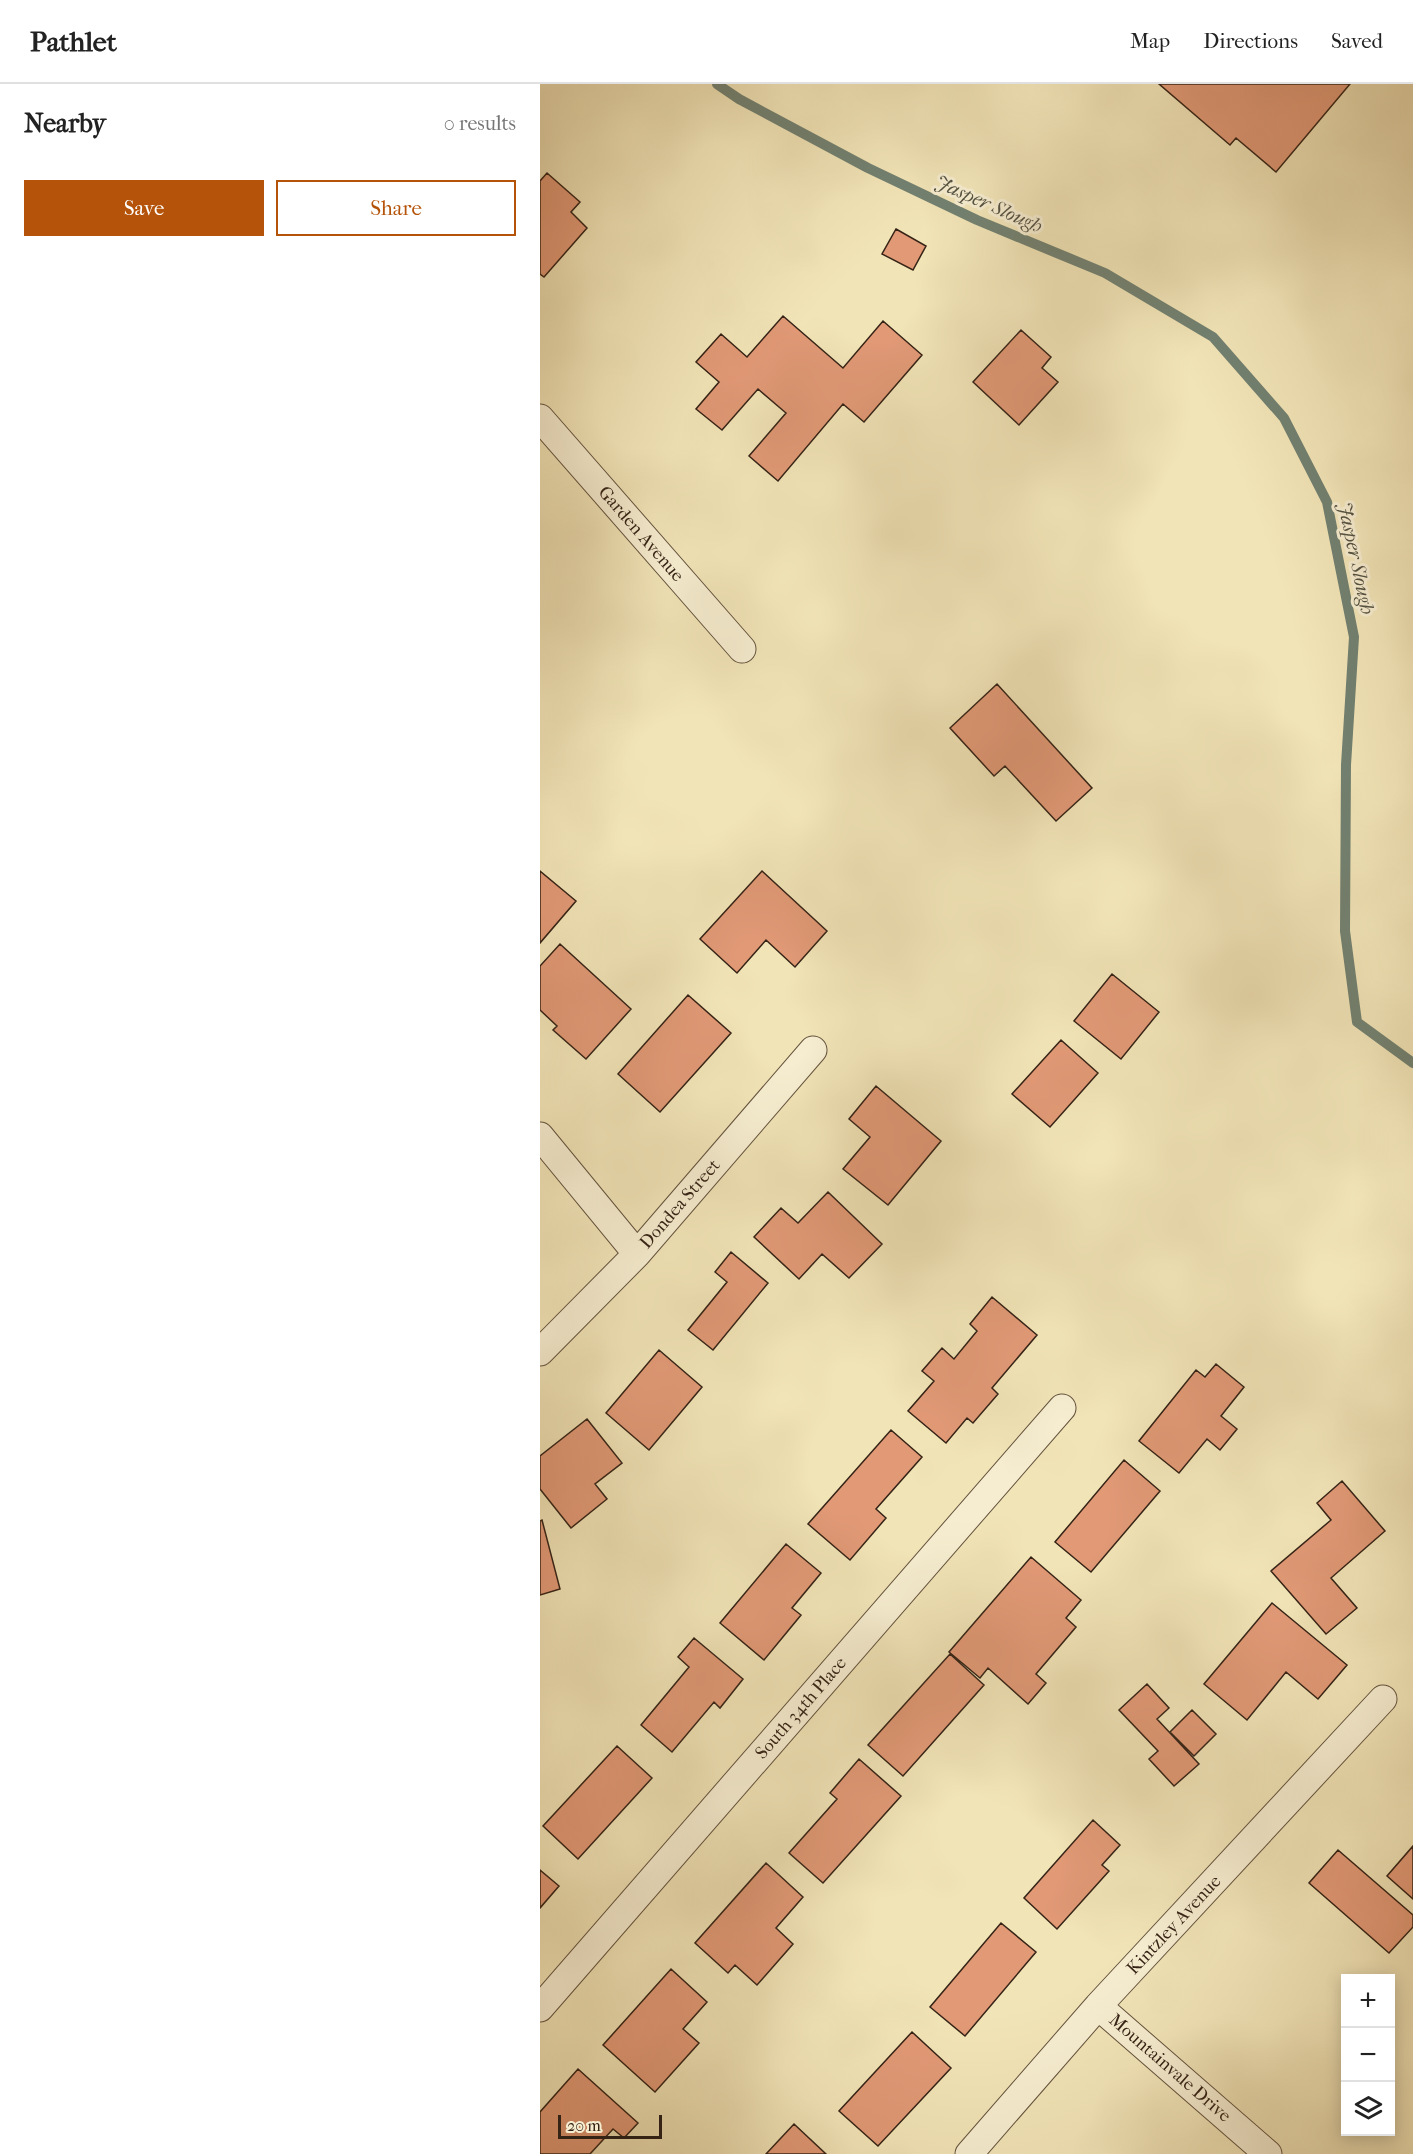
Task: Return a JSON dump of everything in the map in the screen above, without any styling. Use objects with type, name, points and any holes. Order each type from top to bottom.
[{"type":"street","name":"Garden Avenue","points":[[540,418],[742,649]]},
{"type":"street","name":"Dondea Street","points":[[540,1352],[637,1254],[813,1050]]},
{"type":"street","points":[[540,1136],[637,1254]]},
{"type":"street","name":"South 34th Place","points":[[540,2008],[1062,1408]]},
{"type":"street","name":"Kintzley Avenue","points":[[969,2154],[1098,2006],[1383,1699]]},
{"type":"street","name":"Mountainvale Drive","points":[[1098,2006],[1268,2154]]},
{"type":"building","points":[[1159,84],[1350,84],[1276,172],[1236,138],[1230,145]]},
{"type":"building","points":[[547,173],[580,202],[571,212],[587,228],[544,277],[540,274],[540,181]]},
{"type":"building","points":[[896,229],[926,246],[913,270],[882,254]]},
{"type":"building","points":[[783,316],[843,368],[883,321],[922,355],[864,422],[843,404],[778,481],[749,456],[786,413],[758,389],[722,430],[696,409],[719,382],[696,362],[721,334],[747,357]]},
{"type":"building","points":[[1021,330],[1051,357],[1042,368],[1058,382],[1019,425],[973,382]]},
{"type":"building","points":[[997,684],[1092,788],[1056,821],[1005,766],[994,776],[950,728]]},
{"type":"building","points":[[540,871],[576,901],[540,943]]},
{"type":"building","points":[[762,871],[827,931],[795,967],[766,940],[737,973],[700,939]]},
{"type":"building","points":[[560,944],[631,1009],[586,1059],[553,1030],[557,1026],[540,1010],[540,966]]},
{"type":"building","points":[[1112,974],[1159,1012],[1121,1059],[1074,1021]]},
{"type":"building","points":[[688,995],[731,1033],[660,1112],[618,1074]]},
{"type":"building","points":[[1061,1040],[1098,1073],[1050,1127],[1012,1094]]},
{"type":"building","points":[[876,1086],[941,1141],[888,1205],[843,1169],[870,1137],[849,1119]]},
{"type":"building","points":[[828,1192],[882,1244],[849,1278],[822,1254],[799,1279],[754,1237],[781,1208],[798,1223]]},
{"type":"building","points":[[731,1252],[768,1283],[713,1350],[688,1330],[727,1282],[715,1272]]},
{"type":"building","points":[[992,1297],[1037,1335],[992,1388],[998,1394],[973,1423],[967,1418],[946,1443],[908,1411],[934,1381],[922,1371],[942,1348],[954,1359],[977,1331],[970,1324]]},
{"type":"building","points":[[659,1350],[702,1387],[649,1450],[606,1413]]},
{"type":"building","points":[[1216,1364],[1244,1387],[1221,1416],[1237,1429],[1220,1450],[1207,1439],[1179,1473],[1139,1441],[1196,1370],[1205,1377]]},
{"type":"building","points":[[587,1419],[622,1463],[595,1484],[607,1499],[571,1528],[540,1489],[540,1456]]},
{"type":"building","points":[[891,1430],[922,1457],[876,1509],[886,1518],[850,1560],[808,1524]]},
{"type":"building","points":[[1124,1460],[1160,1491],[1091,1572],[1055,1542]]},
{"type":"building","points":[[1342,1481],[1385,1531],[1331,1578],[1357,1608],[1326,1634],[1271,1571],[1331,1520],[1317,1503]]},
{"type":"building","points":[[542,1520],[560,1589],[540,1595],[540,1521]]},
{"type":"building","points":[[786,1544],[821,1573],[792,1608],[801,1615],[764,1660],[720,1623]]},
{"type":"building","points":[[1031,1557],[1081,1600],[1066,1618],[1076,1627],[1036,1674],[1046,1683],[1028,1704],[988,1668],[980,1678],[949,1652]]},
{"type":"building","points":[[1272,1603],[1347,1665],[1318,1699],[1286,1672],[1247,1720],[1204,1684]]},
{"type":"building","points":[[694,1638],[743,1679],[720,1708],[714,1702],[672,1752],[641,1725],[689,1667],[678,1657]]},
{"type":"building","points":[[950,1654],[984,1685],[903,1776],[868,1745]]},
{"type":"building","points":[[1147,1684],[1169,1708],[1157,1719],[1199,1764],[1174,1786],[1149,1759],[1158,1751],[1119,1710]]},
{"type":"building","points":[[1192,1710],[1216,1734],[1194,1756],[1170,1732]]},
{"type":"building","points":[[617,1746],[652,1778],[578,1859],[543,1826]]},
{"type":"building","points":[[859,1759],[901,1796],[823,1883],[789,1853],[837,1799],[830,1793]]},
{"type":"building","points":[[1093,1820],[1120,1845],[1102,1865],[1109,1871],[1057,1929],[1024,1898]]},
{"type":"building","points":[[1413,1846],[1413,1899],[1387,1876]]},
{"type":"building","points":[[1338,1850],[1413,1915],[1413,1927],[1389,1953],[1309,1883]]},
{"type":"building","points":[[766,1863],[803,1897],[776,1928],[793,1944],[757,1985],[735,1965],[728,1973],[695,1943]]},
{"type":"building","points":[[540,1870],[559,1886],[540,1908]]},
{"type":"building","points":[[1001,1923],[1036,1952],[965,2036],[930,2007]]},
{"type":"building","points":[[671,1969],[707,2002],[683,2029],[699,2043],[655,2092],[603,2045]]},
{"type":"building","points":[[912,2032],[951,2068],[878,2146],[839,2111]]},
{"type":"building","points":[[578,2069],[638,2123],[624,2138],[613,2129],[590,2154],[540,2154],[540,2112]]},
{"type":"building","points":[[794,2124],[826,2154],[766,2154]]},
{"type":"waterway","name":"Jasper Slough","points":[[717,84],[739,99],[868,168],[977,220],[1105,273],[1213,337],[1284,418],[1327,502],[1354,637],[1346,765],[1345,931],[1357,1022],[1413,1063]]}]
